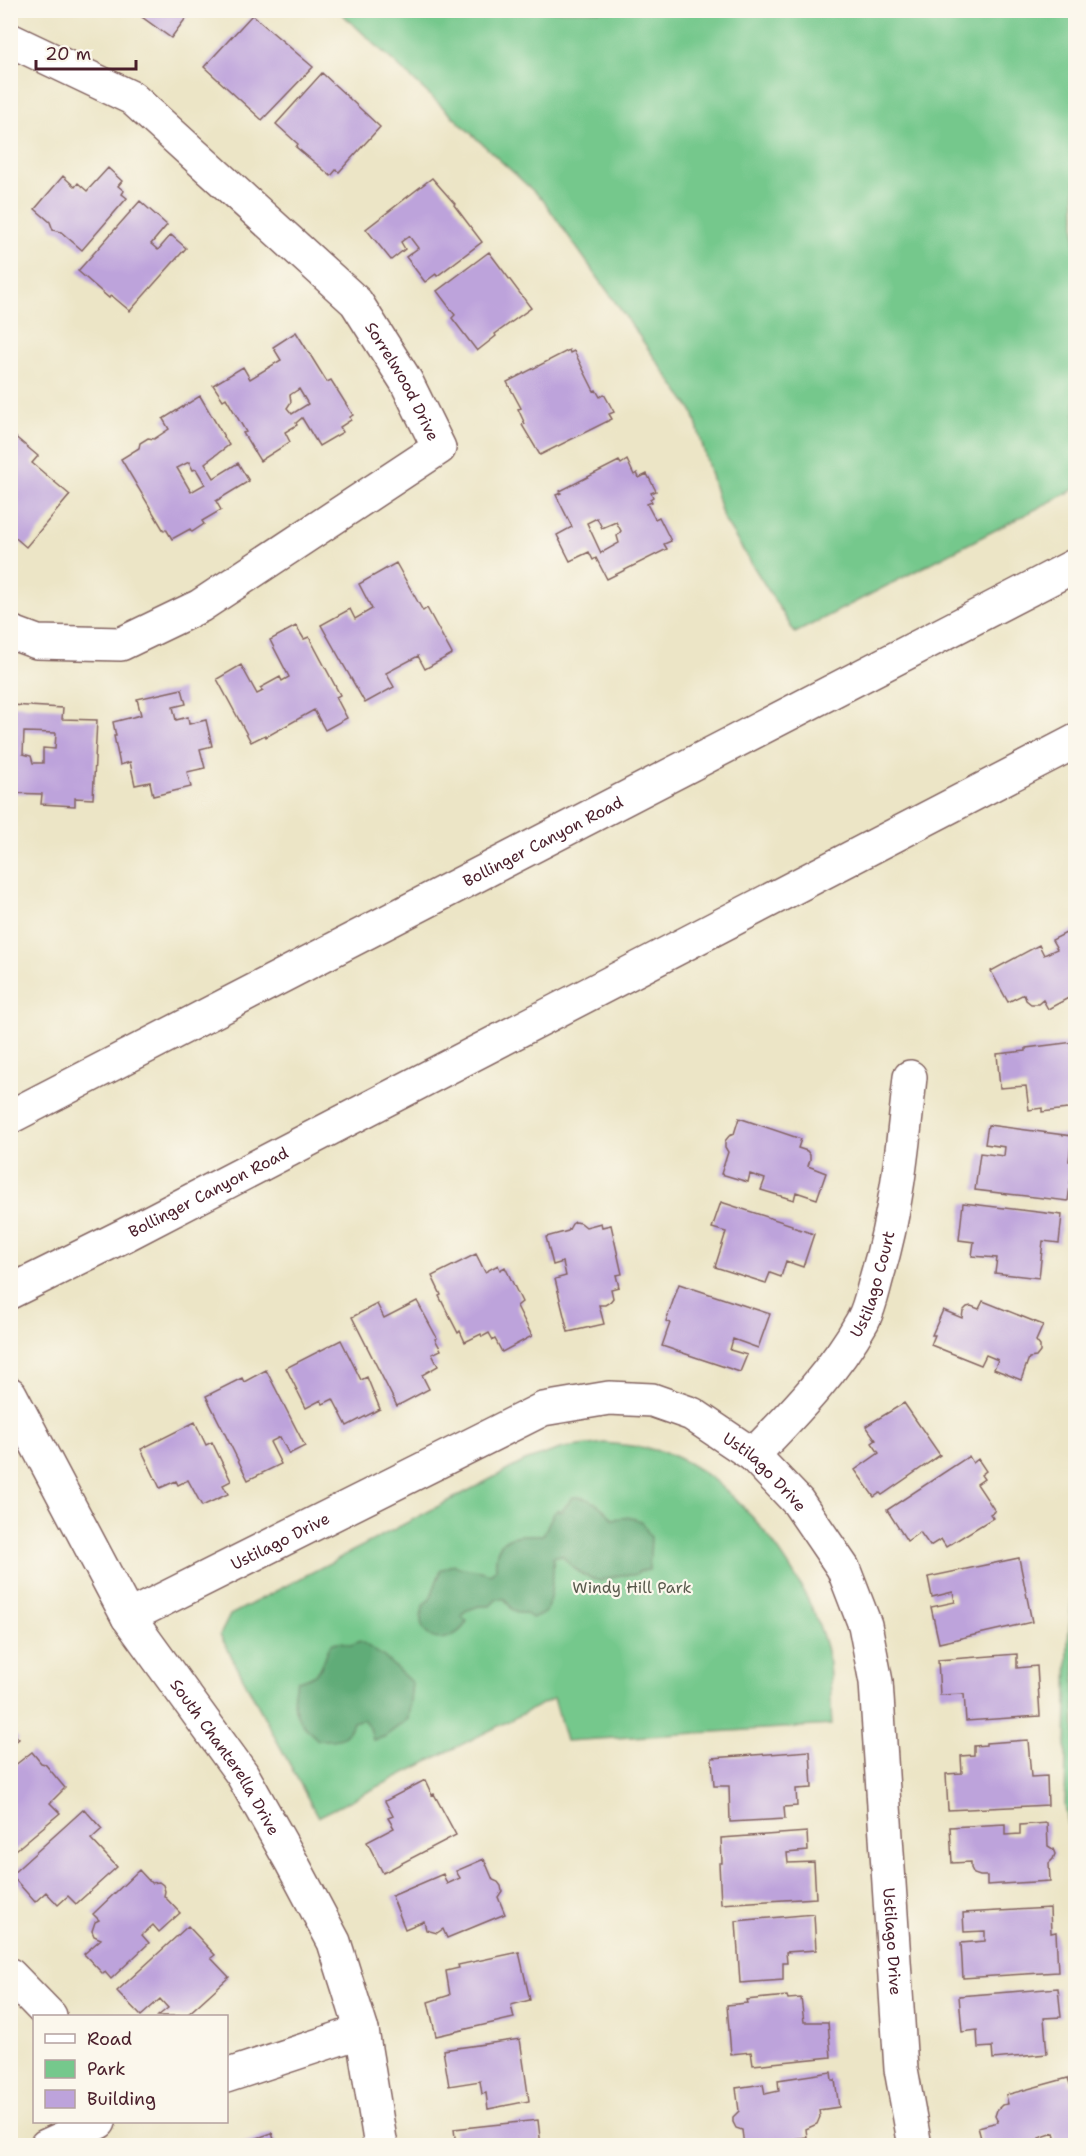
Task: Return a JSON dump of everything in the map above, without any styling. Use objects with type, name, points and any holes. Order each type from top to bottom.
[{"type":"street","name":"Sorrelwood Drive","points":[[10,40],[132,98],[356,302],[406,381],[439,448],[200,606],[121,644],[37,642],[10,632]]},
{"type":"street","name":"Bollinger Canyon Road","points":[[10,1117],[1076,565]]},
{"type":"street","name":"Bollinger Canyon Road","points":[[10,1292],[146,1224],[1076,741]]},
{"type":"street","name":"Ustilago Court","points":[[753,1455],[785,1422],[830,1369],[864,1318],[888,1240],[899,1177],[910,1077]]},
{"type":"street","name":"South Chanterella Drive","points":[[10,1394],[128,1617],[242,1774],[334,1941],[362,2031],[381,2145]]},
{"type":"street","name":"Ustilago Drive","points":[[128,1617],[543,1409],[609,1398],[652,1400],[692,1414],[753,1455],[798,1502],[843,1568],[865,1625],[876,1682],[901,2069],[915,2145]]},
{"type":"street","points":[[10,1975],[49,2015]]},
{"type":"street","points":[[228,2075],[362,2031]]},
{"type":"street","points":[[46,2145],[95,2123]]},
{"type":"green space","points":[[339,11],[1075,11],[1075,489],[795,633],[723,518],[693,412],[543,200]]},
{"type":"green space","name":"Windy Hill Park","points":[[605,1443],[659,1451],[700,1470],[748,1512],[769,1537],[805,1593],[826,1647],[830,1675],[832,1725],[566,1741],[554,1698],[318,1817],[220,1635],[230,1615],[525,1461],[563,1448]]},
{"type":"green space","points":[[573,1497],[585,1498],[596,1503],[613,1519],[630,1517],[642,1522],[651,1538],[649,1570],[599,1581],[585,1576],[572,1567],[562,1555],[553,1557],[552,1585],[546,1612],[532,1618],[525,1613],[515,1612],[505,1599],[497,1599],[490,1606],[479,1606],[465,1611],[462,1617],[467,1621],[464,1627],[453,1636],[439,1639],[427,1634],[422,1625],[422,1613],[424,1604],[430,1599],[441,1570],[453,1564],[490,1574],[496,1569],[496,1557],[502,1543],[515,1536],[543,1535],[555,1512],[557,1510],[561,1512]]},
{"type":"green space","points":[[1075,1562],[1075,1857],[1065,1806],[1068,1642]]},
{"type":"green space","points":[[360,1641],[384,1657],[412,1683],[408,1719],[384,1737],[373,1740],[370,1728],[363,1719],[353,1722],[348,1733],[340,1738],[318,1740],[300,1721],[294,1707],[294,1690],[297,1681],[312,1676],[319,1670],[331,1644],[342,1642],[351,1645]]},
{"type":"building","points":[[147,10],[192,10],[171,38],[142,17]]},
{"type":"building","points":[[252,15],[313,67],[262,120],[204,67]]},
{"type":"building","points":[[322,73],[380,127],[339,172],[336,170],[331,176],[296,147],[298,144],[276,124]]},
{"type":"building","points":[[108,168],[122,181],[118,186],[127,198],[82,250],[61,232],[53,230],[50,222],[35,209],[63,176],[75,187],[78,183],[87,191]]},
{"type":"building","points":[[432,178],[455,204],[482,242],[437,276],[436,274],[425,282],[406,257],[418,248],[409,236],[401,242],[405,249],[391,260],[366,229]]},
{"type":"building","points":[[140,201],[167,225],[151,244],[158,250],[171,235],[186,248],[130,311],[111,295],[109,298],[78,271]]},
{"type":"building","points":[[489,252],[531,308],[495,334],[496,336],[477,351],[452,318],[455,315],[437,291]]},
{"type":"building","points":[[296,332],[327,382],[331,380],[353,415],[350,417],[351,420],[340,427],[343,432],[319,446],[302,418],[296,423],[297,425],[285,432],[290,442],[260,461],[226,398],[223,400],[213,385],[243,367],[250,379],[281,360],[273,347]],"holes":[[[299,389],[308,404],[292,414],[287,408],[291,402],[290,395]]]},
{"type":"building","points":[[569,350],[570,353],[574,351],[594,391],[596,390],[600,397],[604,394],[614,412],[609,414],[612,419],[540,455],[522,425],[525,424],[518,409],[521,408],[507,382]]},
{"type":"building","points":[[200,396],[229,445],[205,463],[214,478],[238,463],[249,481],[216,501],[221,510],[202,521],[204,524],[192,532],[190,529],[172,539],[166,529],[164,531],[121,459],[139,448],[140,443],[148,438],[154,439],[169,429],[163,419]],"holes":[[[189,462],[193,470],[196,469],[205,484],[191,492],[177,468]]]},
{"type":"building","points":[[13,435],[38,456],[32,463],[70,495],[26,547],[10,533],[10,438]]},
{"type":"building","points":[[627,460],[634,475],[637,473],[639,478],[647,474],[656,491],[651,493],[652,502],[647,504],[655,519],[659,517],[671,541],[664,544],[667,549],[607,579],[596,558],[593,560],[589,552],[570,561],[557,535],[572,527],[556,495],[619,461],[621,464]],"holes":[[[597,518],[602,528],[616,522],[621,531],[617,536],[619,543],[601,553],[587,523]]]},
{"type":"building","points":[[396,563],[423,611],[427,608],[452,654],[425,669],[418,656],[386,673],[394,687],[365,703],[321,625],[350,609],[355,619],[372,609],[359,584]]},
{"type":"building","points":[[296,626],[304,639],[309,637],[340,695],[336,697],[347,718],[325,730],[314,710],[266,737],[265,735],[251,742],[217,679],[241,665],[257,694],[263,691],[260,688],[280,677],[282,681],[289,677],[270,640]]},
{"type":"building","points":[[182,689],[186,704],[173,707],[176,720],[188,717],[189,724],[206,720],[212,746],[200,749],[205,768],[187,772],[191,787],[153,796],[150,782],[135,785],[130,762],[120,765],[113,722],[141,715],[137,699]]},
{"type":"building","points":[[10,705],[63,708],[62,719],[97,720],[93,799],[75,798],[75,806],[41,804],[42,794],[10,793]],"holes":[[[24,732],[56,733],[55,749],[43,748],[43,763],[33,763],[31,756],[23,754]]]},
{"type":"building","points":[[1076,928],[1076,994],[1048,1009],[1043,1000],[1038,1004],[1031,1004],[1026,1000],[1024,994],[1008,1002],[991,971],[1039,945],[1044,955],[1057,949],[1052,940]]},
{"type":"building","points":[[1074,1042],[1076,1108],[1042,1112],[1042,1108],[1029,1110],[1026,1086],[1000,1088],[997,1054]]},
{"type":"building","points":[[739,1118],[801,1139],[798,1148],[807,1151],[810,1155],[808,1166],[826,1173],[817,1199],[796,1192],[794,1200],[761,1190],[765,1179],[750,1174],[748,1182],[721,1174],[728,1152],[725,1141],[734,1134]]},
{"type":"building","points":[[988,1125],[1072,1136],[1069,1161],[1073,1161],[1068,1201],[975,1190],[980,1153],[1004,1156],[1005,1147],[985,1144]]},
{"type":"building","points":[[721,1202],[814,1234],[803,1267],[786,1261],[781,1277],[770,1273],[766,1283],[715,1267],[726,1232],[712,1228]]},
{"type":"building","points":[[963,1203],[1062,1215],[1059,1243],[1043,1241],[1039,1278],[995,1273],[997,1258],[972,1256],[974,1242],[959,1240]]},
{"type":"building","points":[[575,1222],[586,1227],[601,1223],[602,1227],[611,1225],[622,1274],[616,1275],[619,1287],[611,1289],[613,1298],[605,1305],[599,1305],[604,1324],[568,1332],[555,1279],[566,1276],[563,1262],[553,1265],[546,1237],[568,1231]]},
{"type":"building","points":[[476,1254],[485,1272],[498,1265],[500,1270],[505,1267],[522,1302],[517,1306],[532,1336],[502,1352],[489,1333],[482,1337],[481,1334],[465,1342],[439,1296],[441,1295],[432,1276]]},
{"type":"building","points":[[679,1284],[770,1314],[758,1348],[733,1339],[730,1350],[747,1355],[740,1372],[662,1346],[670,1323],[666,1321]]},
{"type":"building","points":[[417,1301],[441,1350],[432,1354],[438,1366],[422,1375],[429,1389],[397,1406],[352,1317],[377,1304],[384,1318]]},
{"type":"building","points":[[983,1301],[1043,1325],[1036,1341],[1040,1346],[1040,1352],[1036,1357],[1029,1358],[1021,1380],[994,1369],[998,1360],[986,1355],[981,1365],[931,1345],[935,1335],[932,1335],[943,1310],[962,1318],[963,1311],[967,1307],[979,1309]]},
{"type":"building","points":[[341,1340],[361,1380],[367,1377],[380,1409],[347,1426],[333,1399],[323,1404],[321,1400],[306,1408],[286,1368]]},
{"type":"building","points":[[266,1370],[305,1446],[289,1454],[280,1437],[270,1442],[281,1464],[248,1480],[206,1396],[242,1378],[244,1382]]},
{"type":"building","points":[[904,1403],[940,1455],[882,1495],[880,1493],[874,1497],[855,1470],[879,1453],[872,1443],[876,1440],[866,1426]]},
{"type":"building","points":[[195,1422],[206,1445],[212,1442],[231,1481],[223,1485],[228,1494],[202,1506],[188,1480],[178,1485],[176,1481],[160,1488],[141,1449]]},
{"type":"building","points":[[969,1456],[973,1463],[978,1459],[986,1471],[981,1475],[984,1479],[977,1484],[995,1511],[990,1514],[993,1518],[946,1547],[941,1539],[930,1546],[920,1532],[907,1541],[887,1510]]},
{"type":"building","points":[[1019,1558],[1032,1622],[939,1643],[931,1607],[955,1602],[953,1592],[932,1597],[928,1577]]},
{"type":"building","points":[[1017,1654],[1017,1668],[1037,1666],[1040,1716],[966,1721],[964,1694],[940,1695],[938,1660]]},
{"type":"building","points":[[10,1730],[19,1739],[10,1746]]},
{"type":"building","points":[[1028,1740],[1031,1777],[1047,1776],[1048,1805],[948,1810],[946,1774],[962,1773],[961,1756],[974,1755],[974,1746],[986,1745],[986,1743]]},
{"type":"building","points":[[810,1751],[812,1788],[796,1789],[797,1806],[784,1807],[785,1819],[730,1822],[729,1786],[714,1786],[712,1758]]},
{"type":"building","points":[[32,1752],[65,1788],[50,1803],[60,1813],[10,1855],[10,1769]]},
{"type":"building","points":[[425,1780],[456,1835],[383,1873],[367,1842],[394,1828],[388,1818],[393,1816],[385,1801]]},
{"type":"building","points":[[84,1809],[102,1829],[91,1839],[117,1867],[76,1904],[68,1896],[58,1905],[46,1892],[35,1902],[11,1875]]},
{"type":"building","points":[[1047,1823],[1048,1846],[1055,1854],[1049,1863],[1050,1881],[987,1885],[987,1876],[974,1874],[971,1862],[952,1863],[950,1827],[1005,1824],[1005,1835],[1020,1834],[1020,1825]]},
{"type":"building","points":[[807,1832],[808,1851],[787,1853],[788,1863],[814,1862],[816,1898],[721,1904],[719,1863],[722,1863],[721,1838]]},
{"type":"building","points":[[484,1859],[493,1880],[501,1886],[502,1891],[498,1897],[505,1914],[447,1938],[443,1929],[437,1933],[426,1930],[424,1921],[405,1929],[392,1896],[443,1874],[447,1884],[460,1878],[456,1871]]},
{"type":"building","points":[[139,1870],[151,1883],[159,1882],[163,1885],[164,1896],[180,1913],[159,1932],[153,1925],[142,1935],[149,1943],[111,1979],[84,1954],[101,1939],[94,1936],[92,1931],[95,1922],[99,1920],[93,1914]]},
{"type":"building","points":[[1050,1908],[1051,1933],[1056,1932],[1058,1972],[963,1978],[961,1943],[985,1941],[985,1931],[964,1932],[963,1913]]},
{"type":"building","points":[[814,1914],[816,1950],[786,1952],[787,1963],[783,1963],[783,1980],[740,1983],[736,1921]]},
{"type":"building","points":[[188,1926],[215,1955],[211,1958],[229,1977],[187,2015],[159,2015],[168,2008],[160,1999],[140,2015],[117,1991]]},
{"type":"building","points":[[519,1952],[530,2000],[511,2005],[514,2018],[436,2036],[428,2002],[450,1995],[446,1971],[459,1968],[458,1965]]},
{"type":"building","points":[[1058,1988],[1061,2017],[1044,2018],[1047,2054],[993,2059],[992,2047],[978,2048],[977,2030],[962,2032],[959,1996]]},
{"type":"building","points":[[787,1996],[788,1999],[801,1998],[804,2022],[828,2022],[831,2057],[753,2065],[751,2052],[731,2054],[727,2005],[747,2003],[746,2000]]},
{"type":"building","points":[[520,2039],[529,2101],[488,2109],[486,2093],[482,2094],[480,2081],[449,2086],[443,2050]]},
{"type":"building","points":[[831,2072],[832,2080],[835,2080],[839,2107],[819,2110],[820,2117],[817,2124],[806,2129],[807,2137],[744,2146],[742,2130],[736,2128],[733,2122],[733,2117],[739,2111],[736,2088],[763,2084],[765,2094],[779,2091],[778,2080]]},
{"type":"building","points":[[1068,2078],[1070,2084],[1074,2083],[1076,2088],[1076,2137],[1056,2142],[1054,2133],[1039,2138],[1041,2146],[983,2146],[978,2127],[998,2122],[995,2116],[1002,2105],[1008,2104],[1006,2095]]},
{"type":"building","points":[[538,2120],[541,2146],[456,2146],[454,2129]]},
{"type":"building","points":[[272,2133],[276,2146],[237,2146],[237,2145]]}]
